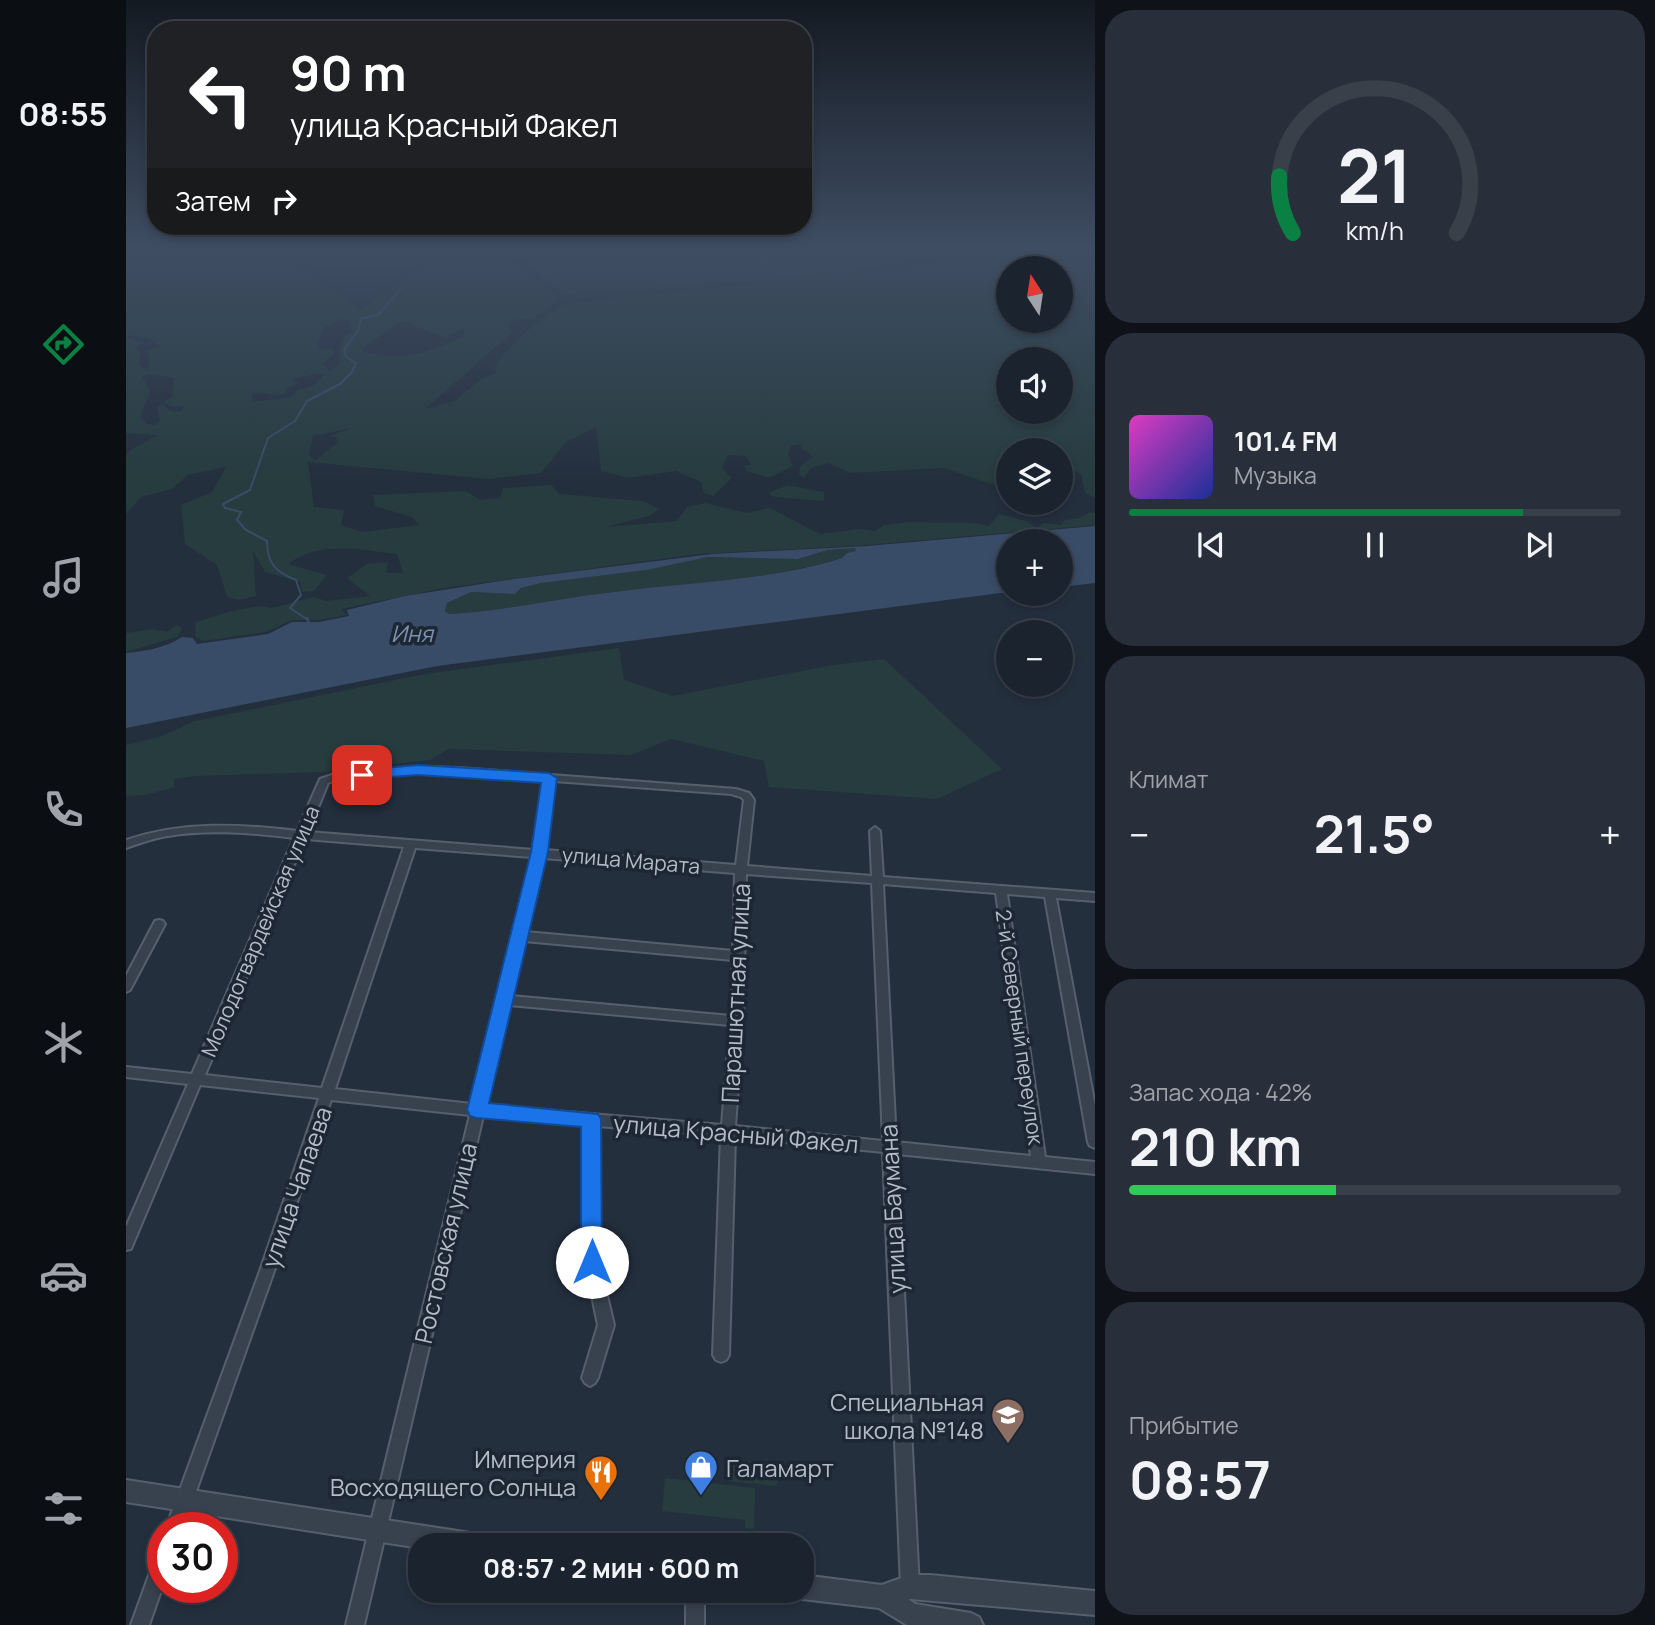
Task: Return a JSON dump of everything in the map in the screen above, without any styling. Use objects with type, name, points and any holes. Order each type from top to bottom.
[{"type":"street","name":"Молодогвардейская улица","points":[[126,1244],[324,781],[335,777],[418,770],[732,791],[745,795],[749,800]]},
{"type":"street","name":"Ростовская улица","points":[[355,1625],[539,852],[549,778]]},
{"type":"street","name":"Парашютная улица","points":[[721,1354],[728,1131],[737,1021],[741,869],[749,800]]},
{"type":"street","name":"улица Марата","points":[[126,844],[150,835],[242,828],[300,835],[1095,897]]},
{"type":"street","name":"улица Баумана","points":[[875,831],[910,1587]]},
{"type":"street","name":"улица Чапаева","points":[[179,1512],[327,1094],[411,843]]},
{"type":"street","name":"2-й Северный переулок","points":[[1001,891],[1039,1162]]},
{"type":"street","points":[[1050,894],[1095,1142]]},
{"type":"street","points":[[126,986],[159,924]]},
{"type":"street","points":[[518,936],[738,956]]},
{"type":"street","points":[[502,1000],[737,1021]]},
{"type":"street","name":"улица Красный Факел","points":[[126,1072],[477,1110],[728,1131],[1095,1168]]},
{"type":"street","points":[[590,1378],[606,1325],[592,1262],[591,1119]]},
{"type":"street","points":[[126,1491],[408,1536]]},
{"type":"street","points":[[910,1587],[911,1620]]},
{"type":"street","points":[[814,1588],[882,1597],[910,1587],[930,1587],[1095,1604]]},
{"type":"street","points":[[882,1597],[911,1620],[971,1625]]},
{"type":"street","points":[[140,1625],[148,1603]]},
{"type":"street","points":[[695,1603],[695,1625]]},
{"type":"green space","points":[[126,326],[327,326],[317,344],[321,350],[331,348],[336,351],[323,364],[330,370],[339,364],[340,348],[346,334],[353,332],[351,326],[395,326],[364,347],[363,351],[376,355],[401,356],[440,347],[463,337],[464,328],[446,338],[415,326],[510,326],[512,333],[425,409],[455,401],[481,379],[496,373],[495,365],[533,326],[996,326],[996,333],[1073,333],[1073,326],[1095,326],[1095,498],[1085,493],[1081,474],[1073,470],[1073,438],[996,438],[996,483],[991,484],[944,468],[851,473],[828,463],[811,468],[804,478],[799,475],[800,466],[813,457],[802,449],[800,444],[791,446],[788,454],[793,466],[769,478],[747,471],[744,466],[751,465],[746,456],[728,455],[722,468],[732,478],[713,496],[704,493],[701,482],[676,471],[629,478],[601,471],[596,427],[566,442],[541,473],[488,479],[308,462],[314,507],[344,510],[341,525],[363,532],[419,525],[412,517],[375,506],[373,495],[466,491],[480,500],[500,498],[503,488],[551,485],[560,494],[643,501],[659,509],[649,516],[606,527],[677,521],[687,507],[705,503],[747,513],[770,508],[820,534],[859,529],[875,531],[884,525],[909,522],[976,523],[989,526],[998,515],[1027,521],[1037,528],[1044,523],[1061,525],[1065,520],[1079,518],[1091,512],[1095,513],[1095,525],[1049,529],[996,529],[996,534],[867,545],[699,554],[444,588],[341,609],[347,615],[319,620],[292,620],[266,632],[204,641],[195,637],[196,622],[232,611],[261,606],[272,608],[314,597],[326,601],[370,596],[347,578],[367,564],[388,562],[386,573],[403,573],[397,554],[327,549],[300,557],[288,564],[327,575],[314,591],[302,592],[300,582],[265,572],[253,551],[256,596],[240,600],[227,597],[217,565],[185,544],[181,505],[212,492],[226,467],[188,475],[172,489],[141,497],[126,514],[126,455],[130,450],[158,435],[126,433],[126,337],[144,343],[136,348],[140,352],[139,365],[149,371],[149,354],[145,350],[161,347],[148,338],[126,335]],"holes":[[[148,374],[174,378],[172,397],[163,402],[171,406],[185,407],[180,412],[170,411],[162,404],[157,407],[160,421],[155,425],[147,424],[140,418],[150,392],[142,376]],[[325,374],[313,386],[299,389],[291,397],[252,402],[252,394],[285,394],[286,389],[298,383],[292,379]],[[352,428],[329,436],[337,437],[338,442],[316,460],[309,456],[313,436]]]},
{"type":"green space","points":[[788,485],[824,492],[824,501],[775,497],[768,493]]},
{"type":"green space","points":[[856,548],[857,551],[847,553],[842,558],[758,576],[490,610],[449,614],[445,611],[447,603],[471,592],[515,594],[521,588],[541,583],[647,570],[708,557],[798,559],[828,550]]},
{"type":"green space","points":[[177,625],[182,628],[177,637],[126,652],[126,633],[154,629],[167,632]]},
{"type":"green space","points":[[619,648],[624,680],[673,696],[833,665],[884,659],[1002,769],[937,799],[769,787],[764,761],[671,739],[631,755],[449,749],[430,760],[322,772],[174,779],[174,787],[146,795],[126,796],[126,745],[162,736],[195,721],[425,674]]},
{"type":"green space","points":[[728,1459],[782,1464],[782,1473],[776,1486],[727,1481]]},
{"type":"green space","points":[[665,1478],[755,1488],[754,1529],[745,1528],[745,1520],[662,1511]]},
{"type":"water","name":"Иня","points":[[1095,526],[1095,583],[1073,586],[1073,529],[1061,529]]},
{"type":"water","name":"Иня","points":[[996,535],[996,594],[437,666],[126,728],[126,653],[162,646],[182,637],[193,638],[197,644],[268,634],[292,622],[319,622],[349,616],[347,610],[405,596],[712,554],[867,546]],"holes":[[[855,548],[856,551],[847,553],[842,558],[786,572],[470,612],[449,614],[445,611],[447,603],[471,592],[515,594],[521,588],[541,583],[647,570],[708,557],[798,559],[828,550]]]},
{"type":"waterway","points":[[308,620],[290,608],[301,595],[296,580],[274,566],[269,556],[267,541],[246,530],[237,520],[241,512],[225,508],[223,504],[250,490],[268,438],[295,421],[307,401],[340,384],[352,372],[356,363],[346,357],[344,350],[359,326]]},
{"type":"waterway","points":[[308,620],[310,626]]},
{"type":"place","name":"Специальная школа №148","points":[[1008,1445]]},
{"type":"place","name":"Галамарт","points":[[701,1497]]},
{"type":"place","name":"Империя Восходящего Солнца","points":[[601,1502]]},
{"type":"route","points":[[362,775],[418,770],[549,778],[539,852],[477,1110],[591,1119],[592,1262]]}]
